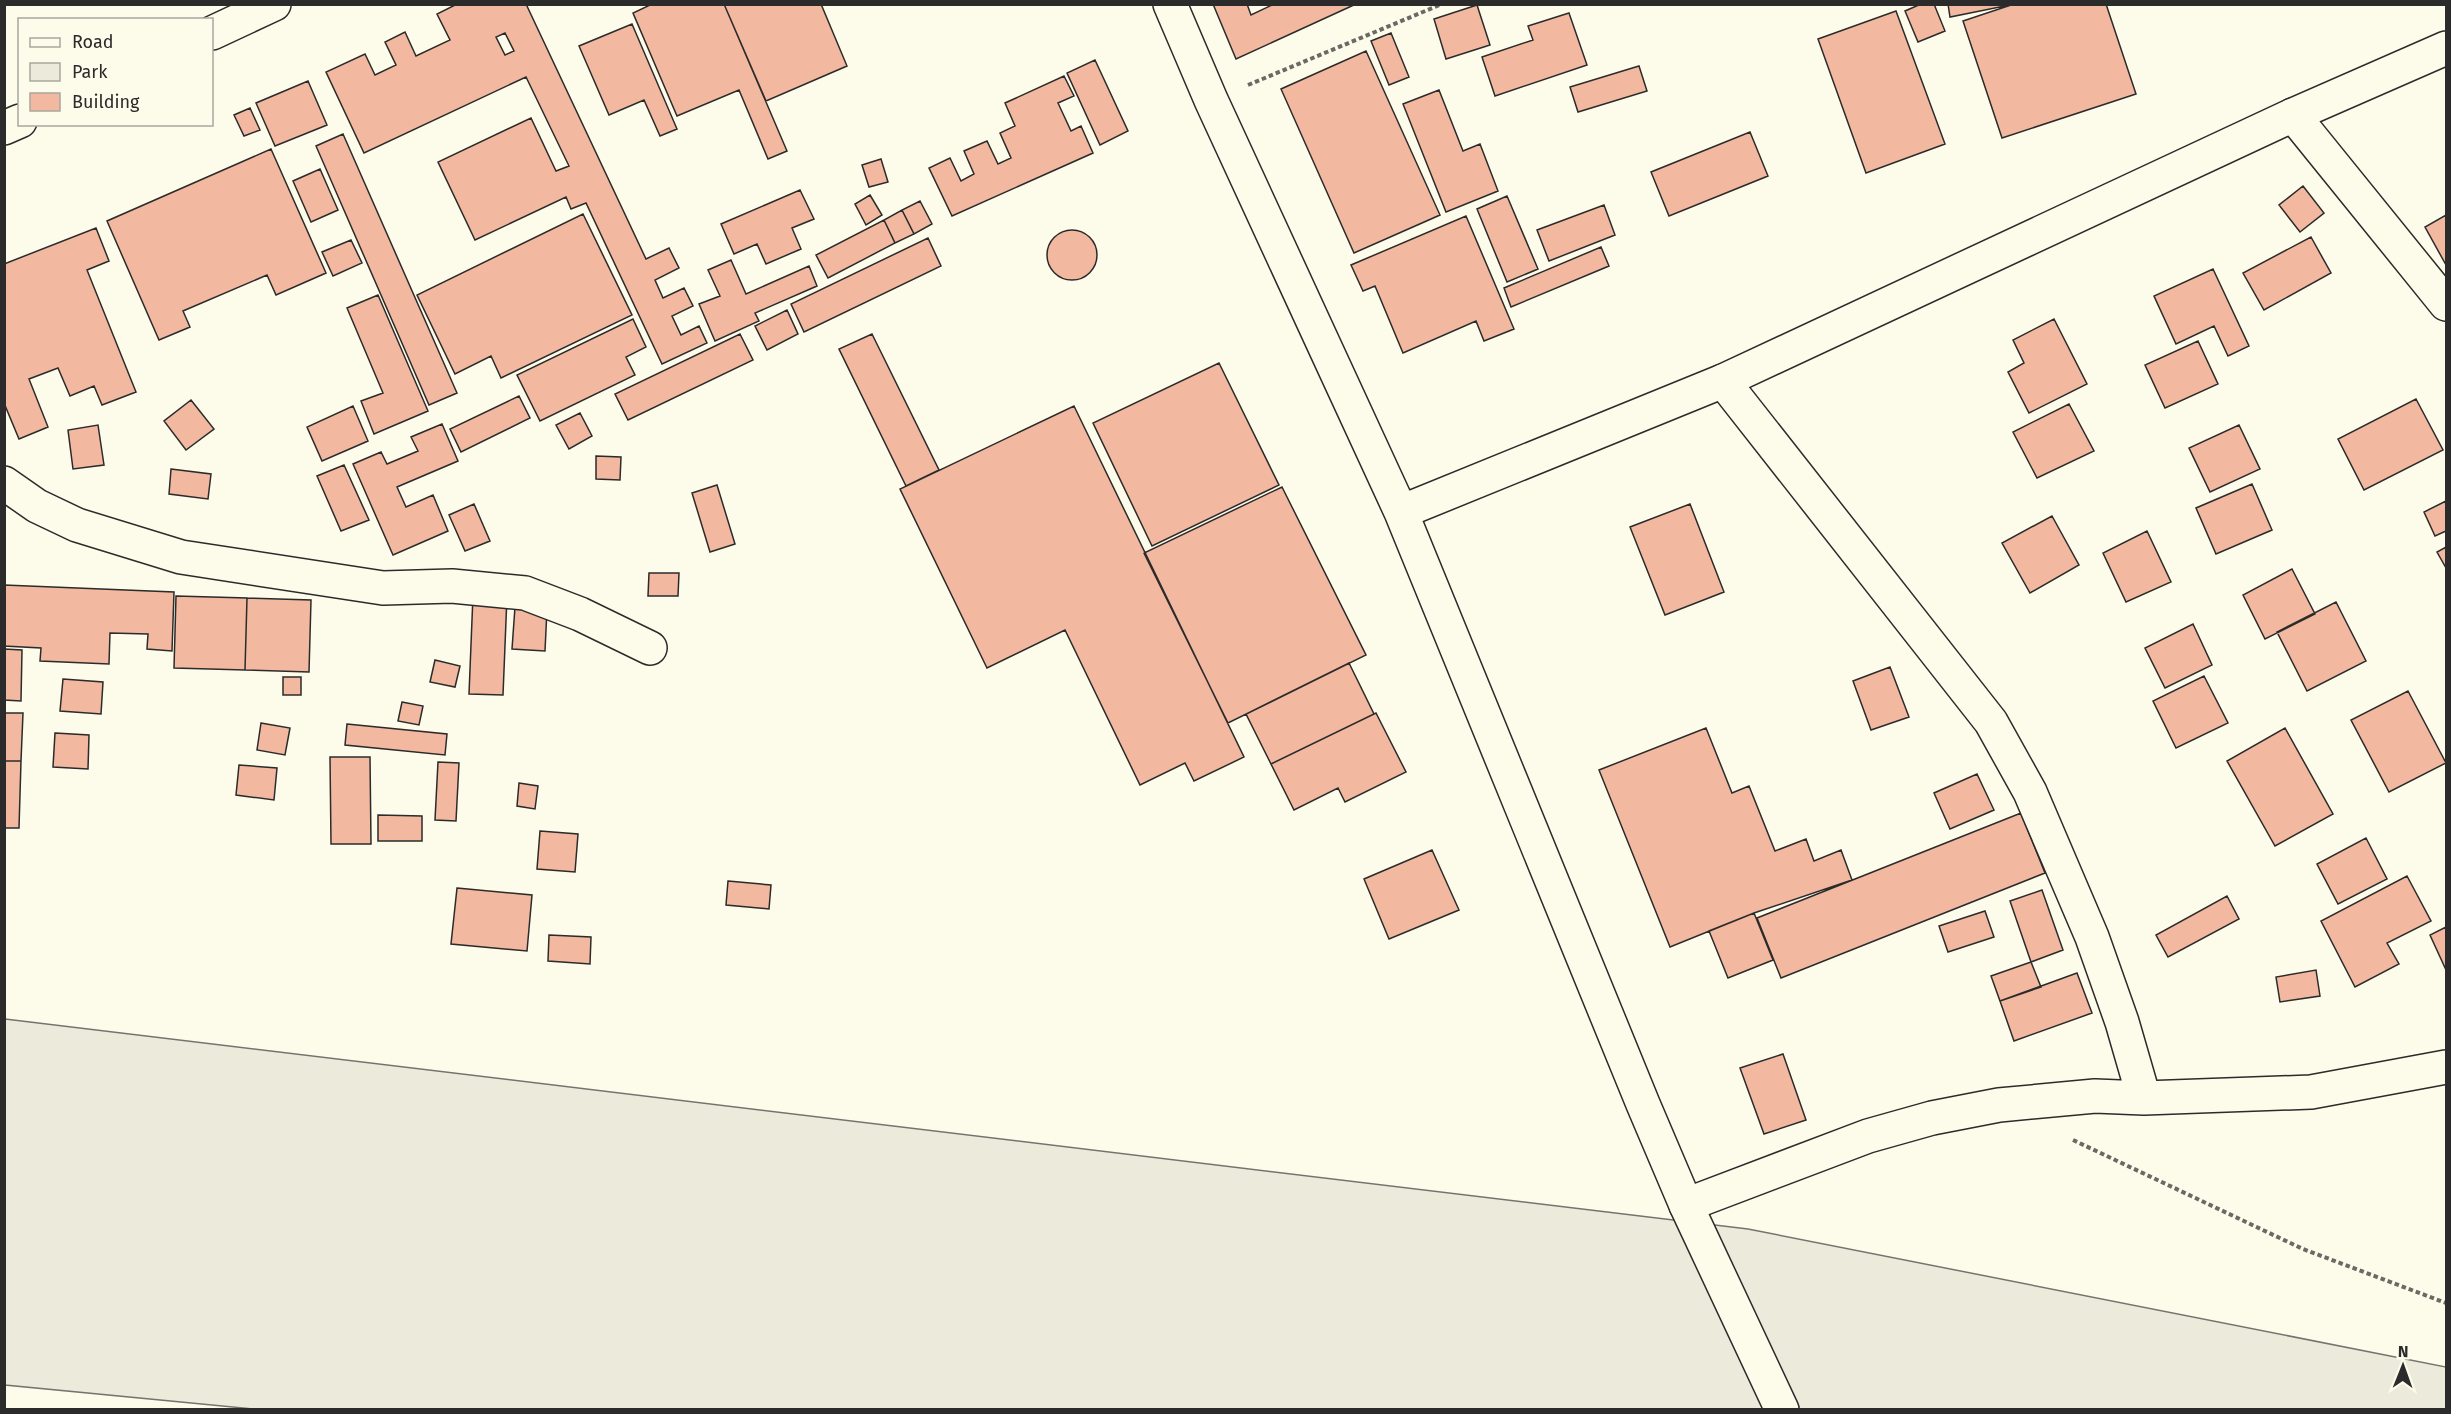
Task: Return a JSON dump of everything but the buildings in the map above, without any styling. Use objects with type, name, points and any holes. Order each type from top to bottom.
[{"type":"street","points":[[213,33],[274,4]]},
{"type":"street","points":[[1170,4],[1211,100],[1401,512],[1686,1205],[1782,1410]]},
{"type":"street","points":[[1401,512],[1723,381],[2293,115],[2446,48]]},
{"type":"street","points":[[2293,115],[2446,304]]},
{"type":"street","points":[[4,128],[18,122]]},
{"type":"street","points":[[1723,381],[1991,722],[2030,792],[2092,937],[2122,1022],[2144,1098]]},
{"type":"street","points":[[4,483],[37,506],[77,525],[181,557],[383,588],[452,586],[525,593],[580,614],[650,648]]},
{"type":"street","points":[[1686,1205],[1868,1136],[1932,1118],[1999,1105],[2094,1096],[2144,1098],[2311,1092],[2446,1067]]},
{"type":"path","points":[[1211,100],[1442,4]]},
{"type":"path","points":[[2073,1139],[2304,1249],[2446,1303]]},
{"type":"green space","points":[[5,1019],[1748,1229],[2446,1367],[2446,1409],[263,1410],[5,1385]]}]
